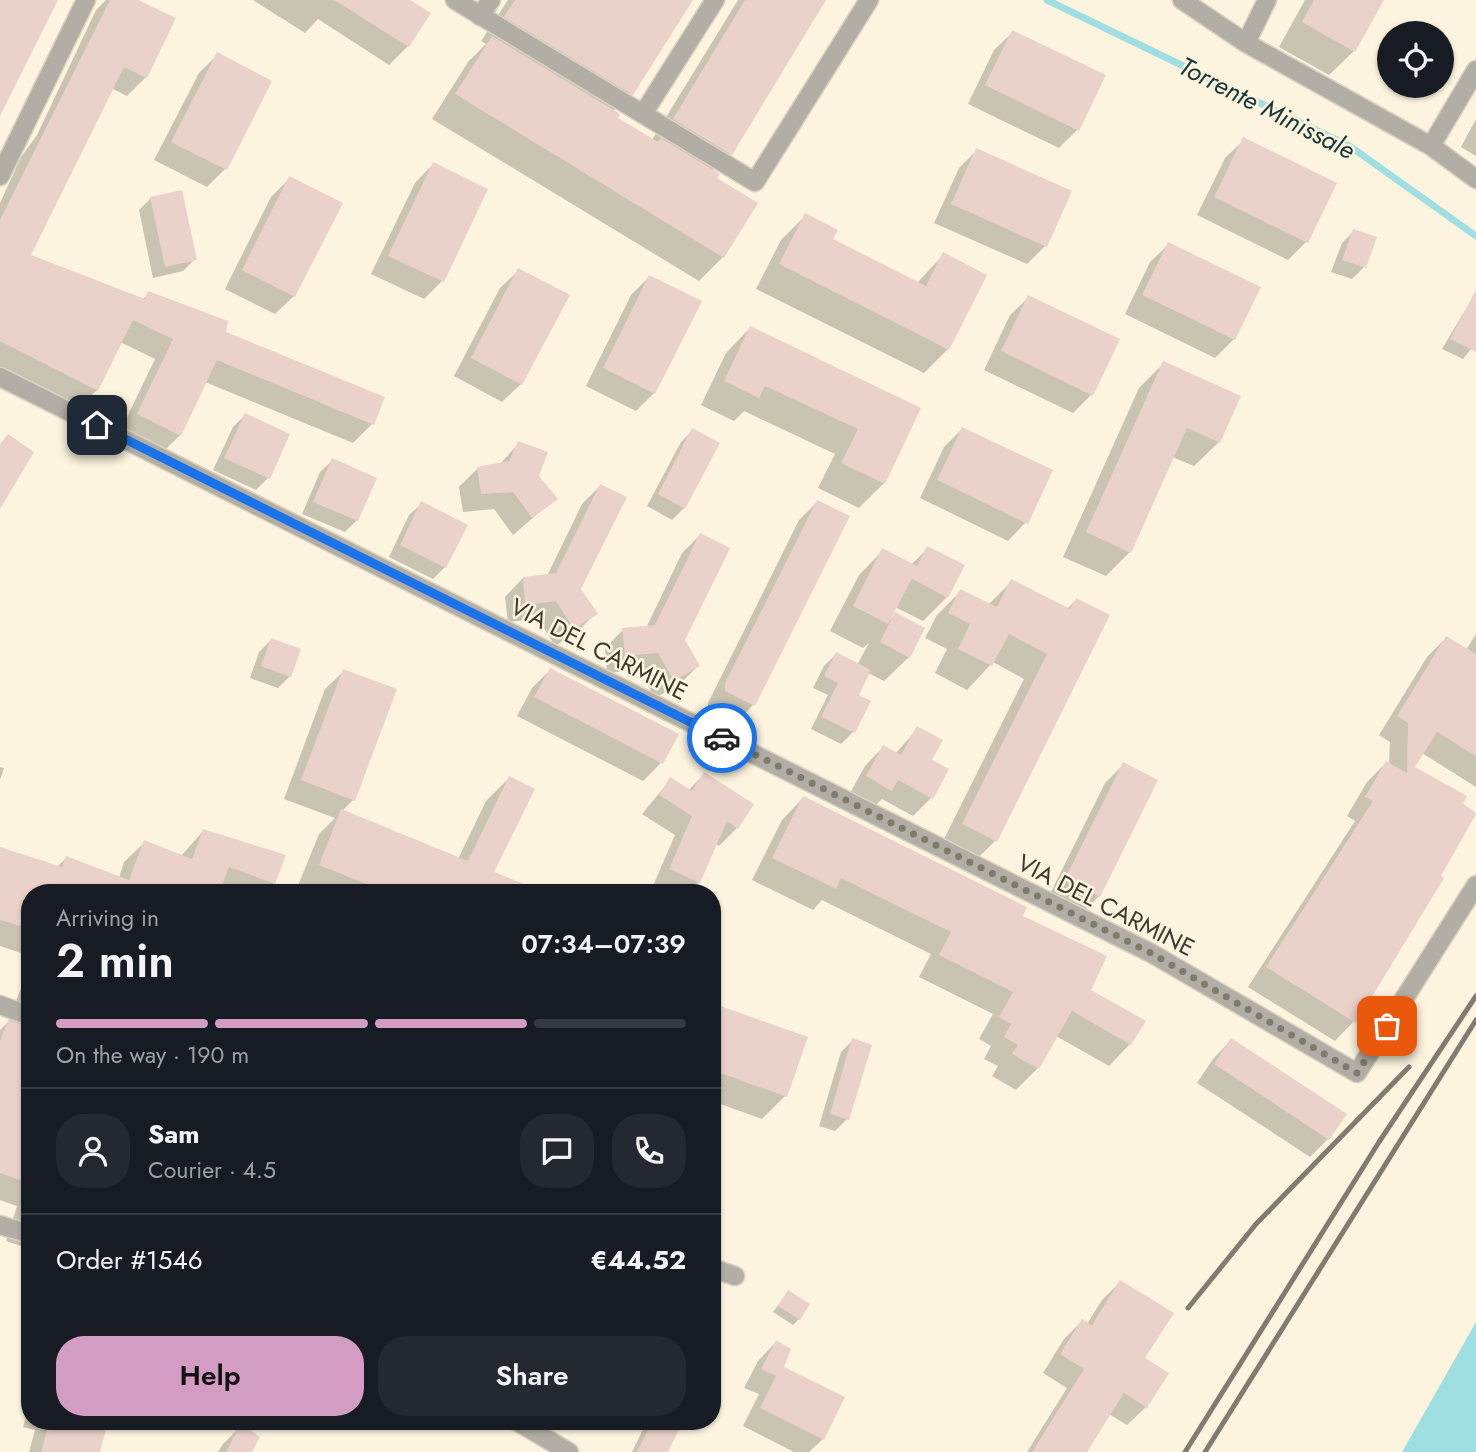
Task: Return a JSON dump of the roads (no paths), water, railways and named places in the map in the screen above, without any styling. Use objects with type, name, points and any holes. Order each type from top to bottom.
[{"type":"street","points":[[0,176],[4,155],[86,0]]},
{"type":"street","points":[[455,0],[755,182],[869,0]]},
{"type":"street","points":[[480,16],[491,0]]},
{"type":"street","points":[[643,114],[715,0]]},
{"type":"street","points":[[1182,0],[1246,43],[1431,146],[1476,179]]},
{"type":"street","points":[[1246,43],[1267,0]]},
{"type":"street","points":[[1431,146],[1476,70]]},
{"type":"street","name":"VIA DEL CARMINE","points":[[0,377],[1151,953],[1357,1073],[1476,885]]},
{"type":"street","points":[[0,1004],[21,1012]]},
{"type":"street","points":[[0,1225],[21,1231]]},
{"type":"street","points":[[721,1271],[735,1276]]},
{"type":"street","points":[[531,1430],[569,1452]]},
{"type":"water","points":[[1476,1322],[1476,1452],[1402,1452]]},
{"type":"waterway","name":"Torrente Minissale","points":[[1047,0],[1351,147],[1476,236]]},
{"type":"railway","points":[[1185,1452],[1379,1142],[1476,996]]},
{"type":"railway","points":[[1205,1452],[1476,1020]]},
{"type":"railway","points":[[1188,1308],[1256,1224],[1409,1067]]}]
